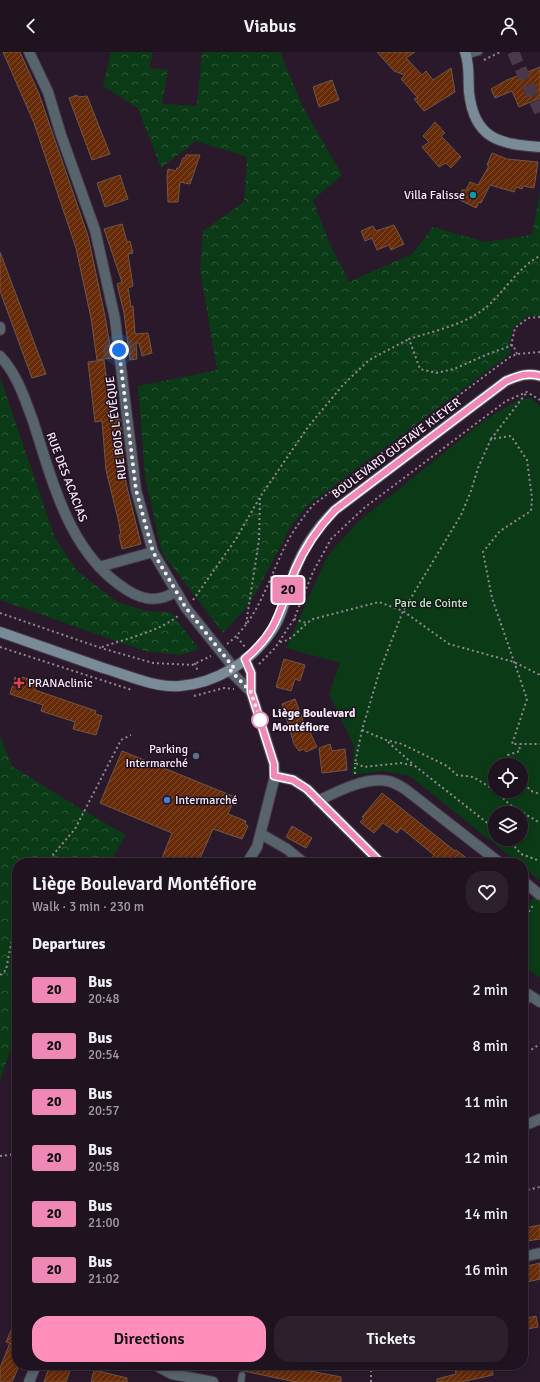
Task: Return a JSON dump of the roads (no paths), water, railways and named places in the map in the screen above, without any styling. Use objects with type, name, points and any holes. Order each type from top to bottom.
[{"type":"street","name":"RUE BOIS L'ÉVÊQUE","points":[[29,52],[48,92],[61,135],[95,230],[115,319],[136,490],[153,552],[186,608],[251,692]]},
{"type":"street","points":[[466,54],[472,110],[477,121],[486,133],[507,144],[540,146]]},
{"type":"street","name":"RUE DES ACACIAS","points":[[0,356],[8,364],[23,395],[69,524],[83,546],[99,567],[115,583],[132,593],[146,598],[164,599],[176,592]]},
{"type":"street","name":"BOULEVARD GUSTAVE KLEYER","points":[[0,632],[132,677],[165,685],[179,686],[201,683],[232,669],[245,659],[271,632],[280,615],[295,571],[309,541],[322,523],[335,510],[506,381],[521,375],[533,373],[540,376]]},
{"type":"street","points":[[99,567],[153,552]]},
{"type":"street","points":[[245,659],[251,673],[251,692],[273,758],[274,776],[261,834],[257,847],[250,858]]},
{"type":"street","points":[[274,776],[293,780],[307,789],[376,858]]},
{"type":"street","points":[[318,801],[339,791],[374,780],[389,781],[405,789],[494,858]]},
{"type":"street","points":[[261,834],[287,849],[298,858]]},
{"type":"street","points":[[528,887],[538,898]]},
{"type":"street","points":[[528,997],[540,1002]]},
{"type":"street","points":[[528,1124],[540,1119]]},
{"type":"street","points":[[528,1256],[540,1253]]},
{"type":"street","points":[[29,1382],[34,1370]]},
{"type":"street","points":[[164,1370],[172,1374],[214,1382]]},
{"type":"lane","points":[[466,54],[479,52]]},
{"type":"lane","points":[[241,1382],[242,1375]]},
{"type":"tunnel","points":[[513,52],[540,112]]},
{"type":"place","name":"Villa Falisse","points":[[473,195]]},
{"type":"place","name":"PRANAclinic","points":[[19,683]]},
{"type":"place","name":"Liège Boulevard Montéfiore","points":[[260,720]]},
{"type":"place","name":"Parking Intermarché","points":[[196,756]]},
{"type":"place","name":"Intermarché","points":[[167,800]]},
{"type":"park label","name":"Parc de Cointe","points":[[431,603]]}]
